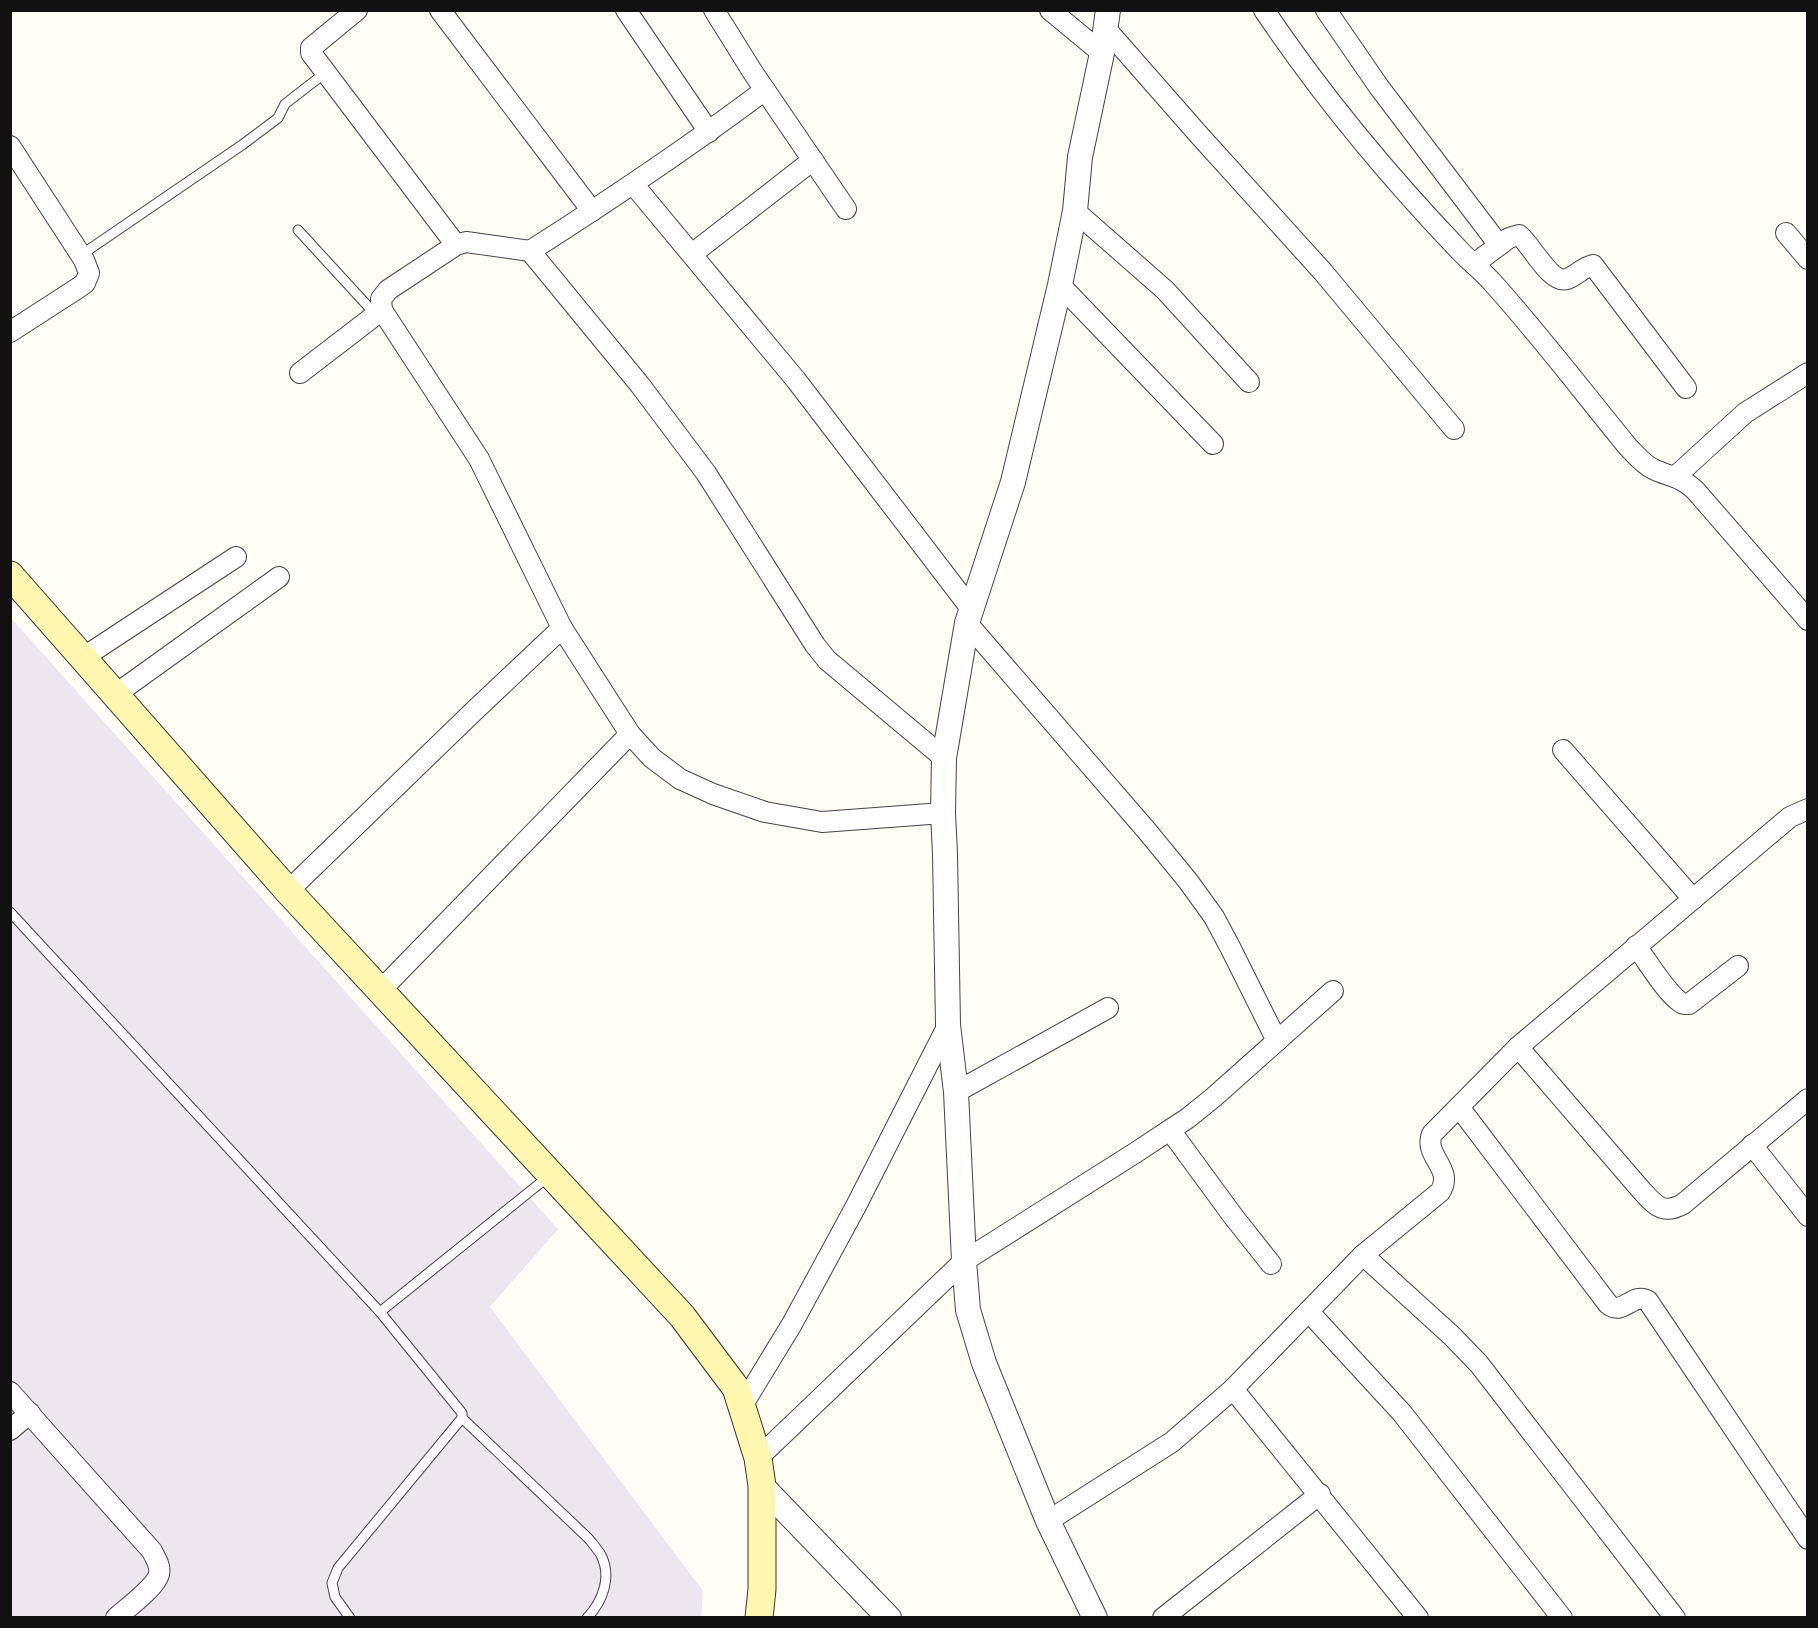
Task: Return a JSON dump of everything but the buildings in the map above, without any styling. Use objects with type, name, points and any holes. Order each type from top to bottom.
[{"type":"main road","points":[[10,575],[288,891],[682,1316],[736,1388],[758,1458],[762,1486],[762,1589],[759,1617]]},
{"type":"street","points":[[357,10],[311,48],[311,54],[456,245]]},
{"type":"street","points":[[440,10],[592,211]]},
{"type":"street","points":[[627,10],[709,132]]},
{"type":"street","points":[[714,10],[846,209]]},
{"type":"street","points":[[1050,10],[1102,53]]},
{"type":"street","points":[[1263,10],[1318,86],[1401,186],[1491,281],[1628,447],[1653,468],[1686,481],[1808,620]]},
{"type":"street","points":[[1326,10],[1379,87],[1499,245]]},
{"type":"street","points":[[1095,1617],[1048,1521],[984,1363],[968,1310],[963,1261],[956,1092],[948,1025],[943,813],[944,758],[969,617],[1013,482],[1060,285],[1075,211],[1080,157],[1107,20]]},
{"type":"street","points":[[1107,20],[1198,135],[1323,272],[1454,429]]},
{"type":"street","points":[[765,90],[709,132],[530,251],[466,242],[456,245],[388,290],[381,299],[379,313],[479,459],[562,628],[630,734],[652,758],[680,779],[713,794],[765,812],[822,822],[943,813]]},
{"type":"street","points":[[10,146],[81,255],[89,273],[85,283],[10,332]]},
{"type":"street","points":[[692,254],[813,160]]},
{"type":"street","points":[[633,184],[796,380],[969,617],[1188,881],[1214,917],[1277,1041]]},
{"type":"street","points":[[1075,211],[1165,290],[1249,382]]},
{"type":"street","points":[[1786,233],[1808,260]]},
{"type":"street","points":[[1474,264],[1514,235],[1519,235],[1550,272],[1558,278],[1563,279],[1593,265],[1686,388]]},
{"type":"street","points":[[530,251],[640,385],[706,473],[821,652],[944,758]]},
{"type":"street","points":[[1060,285],[1213,444]]},
{"type":"street","points":[[300,373],[379,313]]},
{"type":"street","points":[[1676,476],[1745,413],[1808,373]]},
{"type":"street","points":[[84,657],[236,557]]},
{"type":"street","points":[[116,694],[279,578]]},
{"type":"street","points":[[288,891],[562,628]]},
{"type":"street","points":[[380,991],[630,734]]},
{"type":"street","points":[[1563,750],[1693,899]]},
{"type":"street","points":[[1048,1521],[1172,1442],[1233,1389],[1363,1255],[1440,1192],[1445,1178],[1430,1145],[1432,1134],[1518,1047],[1790,817],[1808,809]]},
{"type":"street","points":[[1636,946],[1669,990],[1685,1005],[1738,966]]},
{"type":"street","points":[[758,1458],[963,1261],[1170,1130],[1214,1097],[1333,991]]},
{"type":"street","points":[[956,1092],[1108,1008]]},
{"type":"street","points":[[742,1406],[792,1324],[856,1206],[948,1025]]},
{"type":"street","points":[[1518,1047],[1642,1191],[1665,1210],[1683,1204],[1808,1099]]},
{"type":"street","points":[[1459,1107],[1608,1304],[1618,1309],[1639,1298],[1648,1301],[1808,1539]]},
{"type":"street","points":[[1170,1130],[1271,1264]]},
{"type":"street","points":[[1752,1145],[1808,1216]]},
{"type":"street","points":[[1363,1255],[1452,1336],[1479,1364],[1675,1617]]},
{"type":"street","points":[[1309,1312],[1402,1413],[1562,1617]]},
{"type":"street","points":[[1233,1389],[1418,1617]]},
{"type":"street","points":[[10,1392],[152,1551],[159,1564],[159,1575],[148,1590],[116,1617]]},
{"type":"street","points":[[10,1430],[30,1413]]},
{"type":"street","points":[[762,1486],[889,1617]]},
{"type":"street","points":[[1163,1617],[1320,1494]]},
{"type":"lane","points":[[81,255],[243,145],[278,118],[285,104],[325,73]]},
{"type":"lane","points":[[298,230],[379,313]]},
{"type":"lane","points":[[10,912],[380,1312],[462,1413],[462,1419],[338,1568],[332,1583],[335,1597],[350,1617]]},
{"type":"lane","points":[[380,1312],[550,1175]]},
{"type":"lane","points":[[462,1419],[589,1539],[601,1555],[607,1572],[604,1591],[594,1610],[587,1617]]},
{"type":"shaded area","points":[[10,617],[558,1229],[490,1307],[703,1591],[701,1617],[11,1617]]}]
